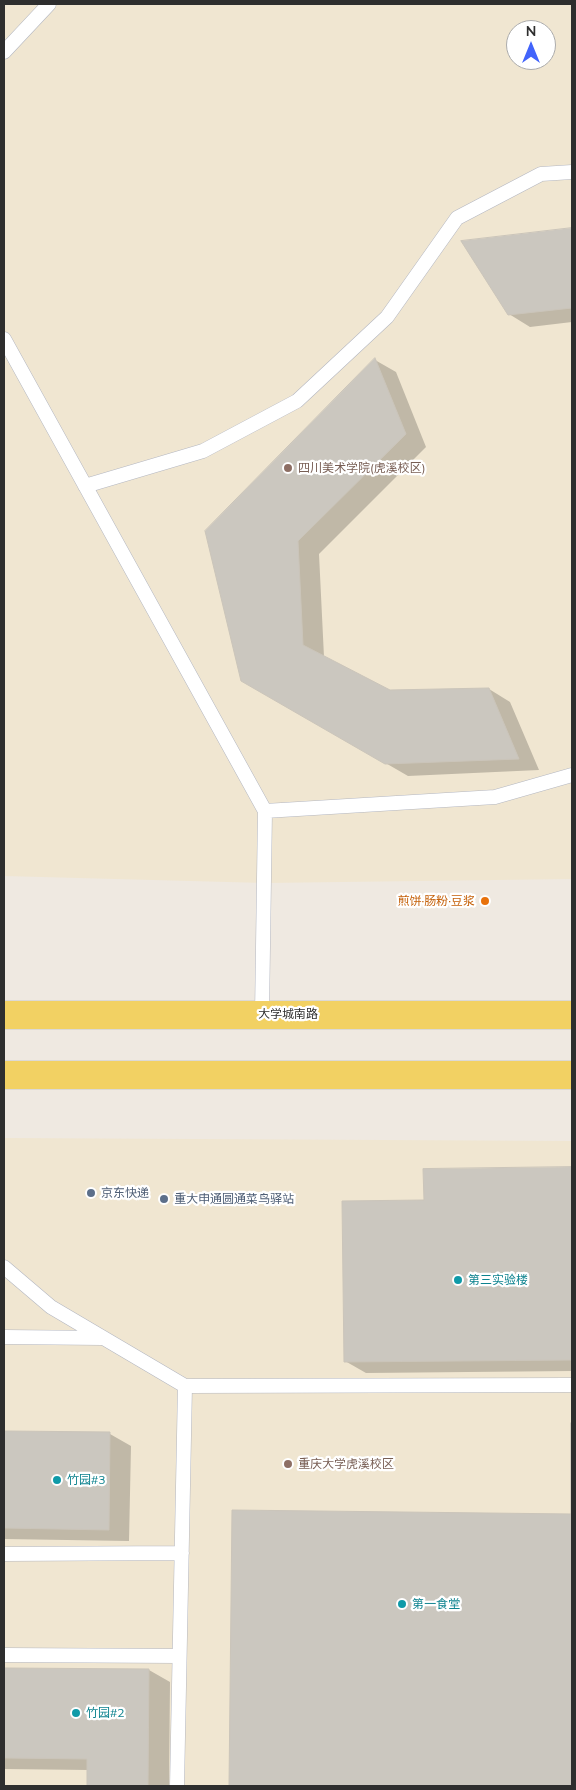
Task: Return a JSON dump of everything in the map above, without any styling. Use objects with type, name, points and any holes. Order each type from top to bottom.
[{"type":"main road","name":"大学城南路","points":[[4,1015],[572,1015]]},
{"type":"main road","points":[[4,1075],[572,1075]]},
{"type":"lane","points":[[4,52],[49,4]]},
{"type":"lane","points":[[85,486],[202,451],[297,401],[387,317],[456,218],[541,174],[572,172]]},
{"type":"lane","points":[[4,340],[265,811],[262,1014]]},
{"type":"lane","points":[[265,811],[495,797],[572,775]]},
{"type":"lane","points":[[4,1267],[51,1307],[185,1386],[572,1384]]},
{"type":"lane","points":[[4,1337],[105,1338]]},
{"type":"lane","points":[[177,1786],[185,1386]]},
{"type":"lane","points":[[4,1554],[182,1553]]},
{"type":"lane","points":[[4,1655],[180,1656]]},
{"type":"shaded area","name":"四川美术学院(虎溪校区)","points":[[4,4],[572,4],[572,879],[265,883],[4,876]]},
{"type":"shaded area","name":"重庆大学虎溪校区","points":[[4,1138],[572,1141],[572,1786],[4,1786]]},
{"type":"building","points":[[572,228],[572,308],[508,315],[461,241]]},
{"type":"building","points":[[375,358],[406,434],[298,541],[303,645],[390,690],[489,688],[519,759],[385,764],[241,681],[205,531]]},
{"type":"building","name":"第三实验楼","points":[[572,1167],[572,1360],[344,1362],[342,1201],[424,1200],[423,1169]]},
{"type":"building","name":"竹园#3","points":[[4,1431],[110,1432],[109,1530],[4,1528]]},
{"type":"building","name":"第一食堂","points":[[232,1510],[571,1514],[571,1786],[229,1786]]},
{"type":"building","name":"竹园#2","points":[[4,1668],[149,1669],[148,1786],[87,1786],[87,1759],[4,1758]]},
{"type":"place","name":"四川美术学院(虎溪校区)","points":[[288,468]]},
{"type":"place","name":"煎饼·肠粉·豆浆","points":[[485,901]]},
{"type":"place","name":"京东快递","points":[[91,1193]]},
{"type":"place","name":"重大申通圆通菜鸟驿站","points":[[164,1199]]},
{"type":"place","name":"第三实验楼","points":[[458,1280]]},
{"type":"place","name":"重庆大学虎溪校区","points":[[288,1464]]},
{"type":"place","name":"竹园#3","points":[[57,1480]]},
{"type":"place","name":"第一食堂","points":[[402,1604]]},
{"type":"place","name":"竹园#2","points":[[76,1713]]}]
